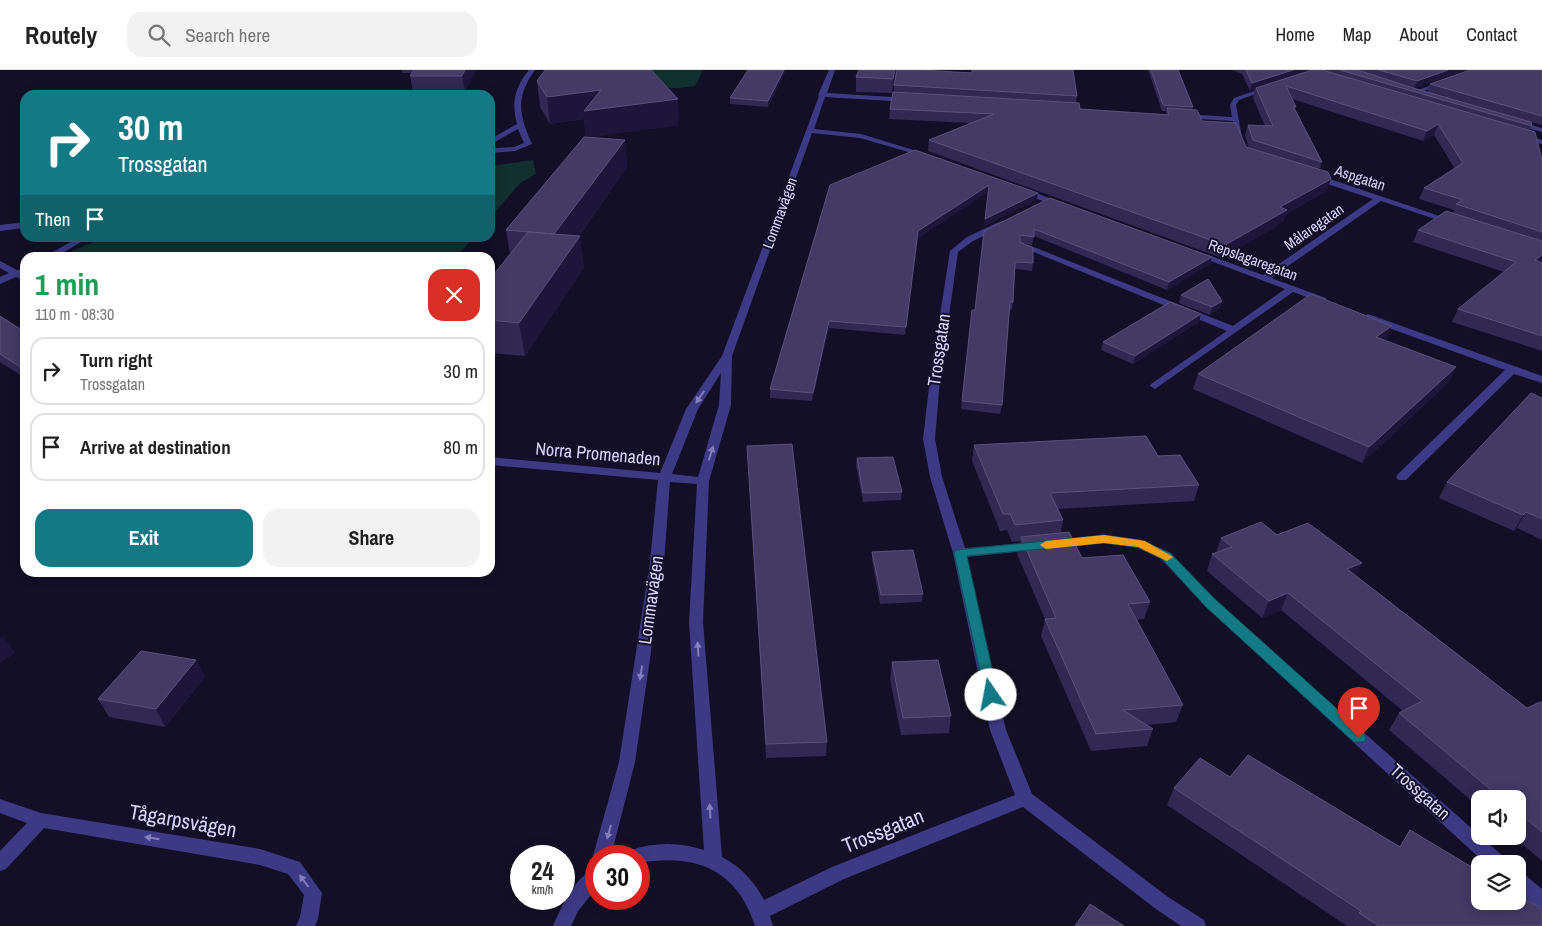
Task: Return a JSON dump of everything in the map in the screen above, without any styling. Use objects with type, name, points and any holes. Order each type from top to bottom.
[{"type":"street","points":[[495,150],[515,149],[528,144],[520,125],[516,106],[522,83],[532,70]]},
{"type":"street","name":"Lommavägen","points":[[605,845],[627,762],[657,562],[664,478],[692,409],[727,356],[811,131],[821,95],[832,70]]},
{"type":"street","points":[[1415,104],[1397,99],[1451,80]]},
{"type":"street","points":[[1243,151],[1233,105],[1236,99],[1279,84]]},
{"type":"street","points":[[1398,88],[1433,98]]},
{"type":"street","points":[[821,95],[921,101]]},
{"type":"street","points":[[1176,116],[1235,119]]},
{"type":"street","points":[[1506,120],[1542,130]]},
{"type":"street","points":[[495,140],[520,125]]},
{"type":"street","points":[[811,131],[861,136],[890,143],[941,161]]},
{"type":"street","points":[[1515,134],[1542,142]]},
{"type":"street","name":"Aspgatan","points":[[1310,176],[1461,224]]},
{"type":"street","points":[[1013,187],[1075,210]]},
{"type":"street","name":"Målaregatan","points":[[1264,279],[1380,198]]},
{"type":"street","points":[[1032,209],[1049,200]]},
{"type":"street","name":"Trossgatan","points":[[763,918],[838,873],[1025,799],[998,730],[960,553],[936,477],[929,439],[935,379],[954,250],[970,239],[1006,221]]},
{"type":"street","points":[[0,228],[20,226]]},
{"type":"street","points":[[57,252],[76,242]]},
{"type":"street","points":[[1023,246],[1234,330]]},
{"type":"street","name":"Repslagaregatan","points":[[1191,252],[1329,302]]},
{"type":"street","points":[[0,264],[20,272]]},
{"type":"street","points":[[0,281],[20,274]]},
{"type":"street","points":[[1155,386],[1292,289]]},
{"type":"street","points":[[1357,312],[1542,380]]},
{"type":"street","name":"Lommavägen","points":[[713,860],[696,622],[703,482],[725,405],[727,356]]},
{"type":"street","points":[[1402,477],[1513,369]]},
{"type":"street","name":"Norra Promenaden","points":[[495,461],[703,482]]},
{"type":"street","name":"Trossgatan","points":[[960,553],[1104,539],[1140,544],[1166,556],[1211,604],[1489,855]]},
{"type":"street","points":[[1025,799],[1162,903],[1197,926]]},
{"type":"street","name":"Tågarpsvägen","points":[[0,806],[42,820],[260,857],[294,868],[312,892],[309,919],[305,926]]},
{"type":"street","points":[[0,863],[42,820]]},
{"type":"street","points":[[650,853],[684,852],[713,860],[742,880],[763,918]]},
{"type":"street","points":[[1526,887],[1542,900]]},
{"type":"street","points":[[562,926],[571,904],[585,888]]},
{"type":"green space","points":[[641,70],[703,70],[695,86],[671,88],[655,82]]},
{"type":"green space","points":[[533,160],[536,174],[520,183],[495,212],[495,165]]},
{"type":"green space","points":[[93,242],[469,242],[460,252],[71,252]]},
{"type":"building","points":[[414,70],[465,70],[462,76],[410,76]]},
{"type":"building","points":[[545,70],[651,70],[678,99],[584,111],[601,90],[547,97],[537,81]]},
{"type":"building","points":[[748,70],[784,70],[768,101],[730,98]]},
{"type":"building","points":[[859,70],[895,70],[893,79],[856,77]]},
{"type":"building","points":[[897,70],[972,73],[972,70],[1073,70],[1077,96],[894,85]]},
{"type":"building","points":[[1151,70],[1178,70],[1193,107],[1163,105]]},
{"type":"building","points":[[1246,70],[1293,70],[1252,83]]},
{"type":"building","points":[[1312,70],[1322,70],[1535,132],[1542,160],[1542,232],[1456,204],[1463,200],[1424,188],[1463,163],[1438,124],[1427,131],[1286,86],[1296,107],[1293,106],[1322,162],[1253,140],[1248,125],[1273,126],[1256,88]]},
{"type":"building","points":[[1340,70],[1358,70],[1531,122],[1532,126]]},
{"type":"building","points":[[1379,70],[1448,70],[1417,81]]},
{"type":"building","points":[[1470,70],[1542,70],[1542,116],[1430,84]]},
{"type":"building","points":[[893,92],[1079,103],[1080,109],[1169,115],[1167,108],[1197,110],[1202,121],[1236,123],[1246,147],[1328,172],[1331,179],[1280,207],[1287,210],[1225,245],[929,140],[994,114],[890,109]]},
{"type":"building","points":[[584,137],[625,140],[554,234],[506,230]]},
{"type":"building","points":[[915,150],[1038,193],[985,219],[989,185],[918,231],[906,327],[829,321],[813,393],[770,389],[830,185]]},
{"type":"building","points":[[1050,198],[1212,257],[1169,282],[1034,229],[1034,237],[1020,235],[1020,242],[1033,248],[1033,263],[1015,262],[1013,302],[1010,302],[1002,405],[962,401],[972,310],[975,310],[984,231]]},
{"type":"building","points":[[1446,211],[1542,241],[1542,255],[1535,260],[1542,263],[1542,336],[1458,309],[1516,262],[1418,230]]},
{"type":"building","points":[[528,232],[580,236],[519,323],[495,321],[495,273]]},
{"type":"building","points":[[1208,279],[1222,301],[1212,307],[1181,295]]},
{"type":"building","points":[[1311,294],[1392,326],[1376,337],[1456,367],[1369,447],[1198,374]]},
{"type":"building","points":[[1170,302],[1201,314],[1135,356],[1103,342]]},
{"type":"building","points":[[0,316],[20,329],[20,367],[0,354]]},
{"type":"building","points":[[1531,393],[1542,398],[1542,519],[1526,512],[1523,515],[1447,482]]},
{"type":"building","points":[[1146,436],[1158,456],[1180,455],[1199,485],[1050,493],[1063,520],[1015,525],[1010,514],[1003,514],[974,445]]},
{"type":"building","points":[[792,444],[827,742],[766,744],[747,446]]},
{"type":"building","points":[[893,457],[902,492],[863,493],[857,458]]},
{"type":"building","points":[[1261,522],[1277,535],[1308,523],[1362,563],[1347,569],[1527,708],[1540,702],[1542,703],[1542,832],[1526,819],[1526,790],[1491,790],[1399,713],[1422,701],[1288,593],[1269,601],[1212,554],[1232,547],[1221,538]]},
{"type":"building","points":[[1069,532],[1082,558],[1123,555],[1150,602],[1128,604],[1183,705],[1123,710],[1153,729],[1096,734],[1045,619],[1056,618],[1021,537]]},
{"type":"building","points":[[913,550],[923,594],[881,595],[872,552]]},
{"type":"building","points":[[141,651],[196,660],[156,709],[98,699]]},
{"type":"building","points":[[938,660],[951,716],[903,718],[892,662]]},
{"type":"building","points":[[1248,755],[1400,847],[1410,830],[1471,867],[1471,910],[1526,910],[1526,899],[1542,909],[1542,926],[1379,926],[1359,913],[1361,911],[1174,788],[1200,758],[1230,777]]},
{"type":"building","points":[[1090,904],[1124,926],[1075,926]]},
{"type":"slow traffic","points":[[1046,545],[1104,539],[1140,544],[1167,557]]},
{"type":"route","points":[[991,695],[960,553],[1104,539],[1140,544],[1166,556],[1211,604],[1359,738]]}]
